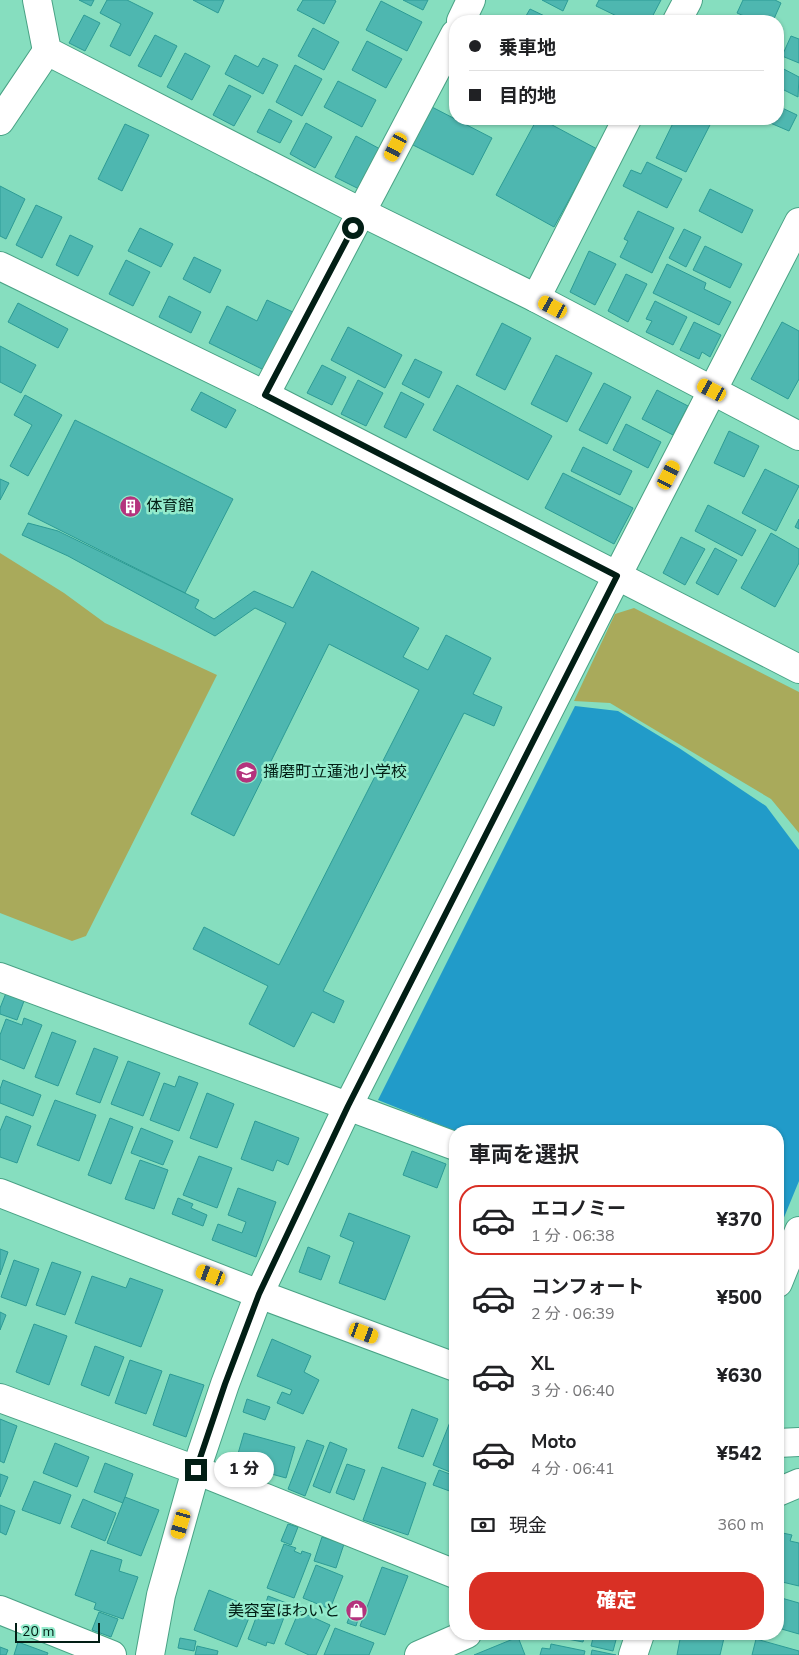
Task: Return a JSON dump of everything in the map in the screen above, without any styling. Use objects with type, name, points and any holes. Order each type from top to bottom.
[{"type":"street","points":[[0,121],[47,51],[37,0]]},
{"type":"street","points":[[464,15],[471,0]]},
{"type":"street","points":[[680,15],[688,0]]},
{"type":"street","points":[[265,395],[449,45]]},
{"type":"street","points":[[47,51],[361,212],[536,298],[799,436]]},
{"type":"street","points":[[536,298],[624,125]]},
{"type":"street","points":[[150,1655],[161,1595],[196,1470],[225,1384],[259,1294],[348,1106],[799,222]]},
{"type":"street","points":[[0,266],[265,395],[799,669]]},
{"type":"street","points":[[0,977],[449,1144]]},
{"type":"street","points":[[0,1193],[259,1294],[449,1365]]},
{"type":"street","points":[[0,1398],[196,1470],[449,1572]]},
{"type":"street","points":[[784,1443],[799,1442]]},
{"type":"street","points":[[784,1489],[799,1482]]},
{"type":"street","points":[[0,1610],[112,1655]]},
{"type":"street","points":[[419,1655],[453,1640]]},
{"type":"street","points":[[633,1655],[638,1640]]},
{"type":"shaded area","points":[[0,553],[64,593],[105,623],[217,675],[86,936],[72,941],[0,913]]},
{"type":"shaded area","points":[[634,608],[799,692],[799,833],[771,799],[610,703],[574,701],[615,614]]},
{"type":"water","points":[[575,706],[618,711],[679,748],[766,806],[799,850],[799,1181],[784,1217],[784,1125],[449,1125],[449,1129],[378,1100]]},
{"type":"building","points":[[79,0],[94,0],[91,6]]},
{"type":"building","points":[[107,0],[127,0],[153,13],[130,56],[110,46],[121,24],[100,13]]},
{"type":"building","points":[[193,0],[224,0],[218,13]]},
{"type":"building","points":[[303,0],[336,1],[324,24],[297,10]]},
{"type":"building","points":[[403,0],[428,0],[423,10]]},
{"type":"building","points":[[542,0],[568,0],[563,11]]},
{"type":"building","points":[[599,0],[661,0],[653,15],[615,15],[596,6]]},
{"type":"building","points":[[743,0],[775,0],[781,3],[776,15],[742,15],[737,13]]},
{"type":"building","points":[[381,1],[422,22],[407,51],[366,30]]},
{"type":"building","points":[[530,9],[542,15],[526,15]]},
{"type":"building","points":[[84,15],[100,23],[85,51],[69,43]]},
{"type":"building","points":[[313,28],[339,42],[324,70],[298,56]]},
{"type":"building","points":[[155,35],[177,46],[161,77],[138,66]]},
{"type":"building","points":[[791,36],[799,39],[799,63],[784,57],[784,52]]},
{"type":"building","points":[[367,41],[402,59],[386,88],[352,70]]},
{"type":"building","points":[[185,53],[210,66],[192,100],[167,87]]},
{"type":"building","points":[[235,55],[258,67],[263,58],[278,65],[263,94],[225,74]]},
{"type":"building","points":[[295,65],[322,79],[302,116],[276,102]]},
{"type":"building","points":[[784,69],[799,77],[798,97],[784,90]]},
{"type":"building","points":[[338,81],[376,100],[362,127],[324,107]]},
{"type":"building","points":[[229,85],[251,96],[234,126],[213,115]]},
{"type":"building","points":[[430,106],[449,116],[449,125],[467,125],[492,138],[473,175],[411,144]]},
{"type":"building","points":[[269,109],[292,121],[280,143],[257,132]]},
{"type":"building","points":[[784,109],[797,115],[789,131],[775,125],[784,125]]},
{"type":"building","points":[[306,123],[332,137],[315,168],[290,154]]},
{"type":"building","points":[[125,124],[149,135],[122,191],[98,179]]},
{"type":"building","points":[[534,125],[552,125],[597,149],[554,227],[496,195]]},
{"type":"building","points":[[672,125],[710,125],[686,172],[656,158]]},
{"type":"building","points":[[356,136],[380,149],[359,189],[335,177]]},
{"type":"building","points":[[647,162],[682,179],[667,208],[623,186],[631,170],[641,174]]},
{"type":"building","points":[[0,186],[25,199],[6,239],[0,236]]},
{"type":"building","points":[[710,189],[753,210],[742,233],[699,211]]},
{"type":"building","points":[[36,205],[62,217],[42,258],[16,245]]},
{"type":"building","points":[[638,211],[674,228],[652,273],[620,257],[628,241],[624,239]]},
{"type":"building","points":[[140,228],[173,244],[161,267],[128,251]]},
{"type":"building","points":[[684,229],[701,237],[686,267],[669,258]]},
{"type":"building","points":[[70,235],[93,246],[78,276],[56,265]]},
{"type":"building","points":[[705,246],[742,264],[730,288],[693,270]]},
{"type":"building","points":[[589,251],[616,264],[595,305],[570,292]]},
{"type":"building","points":[[194,257],[221,270],[210,293],[183,279]]},
{"type":"building","points":[[126,260],[150,272],[133,306],[109,294]]},
{"type":"building","points":[[667,264],[706,283],[704,289],[731,302],[719,325],[653,293]]},
{"type":"building","points":[[626,274],[647,284],[628,322],[608,311]]},
{"type":"building","points":[[169,296],[201,312],[191,333],[159,317]]},
{"type":"building","points":[[267,300],[295,313],[266,371],[209,343],[227,306],[257,321]]},
{"type":"building","points":[[655,301],[687,317],[673,345],[646,332],[652,321],[646,319]]},
{"type":"building","points":[[18,303],[68,329],[58,348],[8,322]]},
{"type":"building","points":[[694,322],[721,335],[710,357],[702,352],[699,359],[680,350]]},
{"type":"building","points":[[782,322],[799,331],[799,379],[788,399],[751,379]]},
{"type":"building","points":[[502,323],[531,338],[505,390],[476,375]]},
{"type":"building","points":[[348,327],[402,355],[385,388],[331,360]]},
{"type":"building","points":[[0,346],[36,365],[21,393],[0,382]]},
{"type":"building","points":[[556,355],[592,373],[567,422],[531,404]]},
{"type":"building","points":[[415,359],[442,372],[429,398],[402,384]]},
{"type":"building","points":[[322,365],[346,377],[332,405],[307,393]]},
{"type":"building","points":[[358,380],[383,393],[366,426],[341,414]]},
{"type":"building","points":[[604,383],[631,397],[607,444],[579,430]]},
{"type":"building","points":[[457,385],[552,436],[528,480],[433,430]]},
{"type":"building","points":[[657,390],[688,406],[673,435],[642,419]]},
{"type":"building","points":[[201,392],[236,410],[226,428],[191,410]]},
{"type":"building","points":[[401,392],[424,404],[406,438],[384,427]]},
{"type":"building","points":[[25,395],[62,415],[28,476],[10,466],[32,425],[14,415]]},
{"type":"building","name":"体育館","points":[[75,420],[233,499],[185,593],[28,514]]},
{"type":"building","points":[[626,424],[661,442],[648,468],[613,450]]},
{"type":"building","points":[[729,431],[759,446],[744,477],[714,463]]},
{"type":"building","points":[[583,447],[632,471],[620,495],[571,471]]},
{"type":"building","points":[[765,469],[799,486],[776,531],[742,513]]},
{"type":"building","points":[[563,473],[633,508],[614,544],[545,508]]},
{"type":"building","points":[[0,479],[9,483],[0,500]]},
{"type":"building","points":[[708,505],[756,530],[742,556],[695,531]]},
{"type":"building","points":[[799,519],[799,529],[795,527]]},
{"type":"building","points":[[28,523],[58,531],[199,600],[195,608],[214,619],[254,591],[293,608],[312,571],[419,628],[403,657],[428,670],[446,635],[491,658],[473,694],[502,707],[494,726],[464,713],[323,991],[344,1001],[334,1023],[312,1012],[294,1047],[249,1024],[268,986],[193,949],[204,927],[279,965],[419,690],[329,644],[234,836],[191,814],[286,623],[255,608],[215,636],[68,556],[22,535]]},
{"type":"building","points":[[771,533],[799,549],[799,563],[775,607],[741,588]]},
{"type":"building","points":[[681,537],[705,549],[685,585],[663,573]]},
{"type":"building","points":[[715,548],[737,560],[718,595],[696,583]]},
{"type":"building","points":[[6,993],[24,1001],[17,1020],[0,1014],[0,1008]]},
{"type":"building","points":[[24,1018],[42,1025],[24,1069],[0,1059],[0,1035],[6,1019],[22,1025]]},
{"type":"building","points":[[52,1032],[76,1041],[58,1086],[35,1077]]},
{"type":"building","points":[[94,1048],[118,1057],[100,1103],[76,1094]]},
{"type":"building","points":[[128,1061],[160,1073],[143,1116],[111,1104]]},
{"type":"building","points":[[179,1076],[198,1083],[179,1131],[150,1120],[164,1083],[175,1087]]},
{"type":"building","points":[[3,1080],[41,1095],[33,1116],[0,1103],[0,1089]]},
{"type":"building","points":[[207,1093],[234,1104],[217,1148],[190,1138]]},
{"type":"building","points":[[55,1100],[96,1115],[79,1161],[37,1145]]},
{"type":"building","points":[[6,1116],[31,1126],[17,1163],[0,1157],[0,1131]]},
{"type":"building","points":[[110,1118],[133,1127],[111,1184],[88,1175]]},
{"type":"building","points":[[255,1121],[299,1138],[288,1165],[277,1160],[273,1171],[241,1159]]},
{"type":"building","points":[[141,1128],[173,1141],[163,1165],[131,1153]]},
{"type":"building","points":[[412,1151],[446,1164],[437,1188],[403,1175]]},
{"type":"building","points":[[199,1156],[232,1168],[217,1208],[183,1195]]},
{"type":"building","points":[[140,1160],[168,1170],[154,1209],[125,1199]]},
{"type":"building","points":[[238,1188],[276,1202],[256,1257],[212,1240],[218,1224],[242,1233],[246,1222],[228,1215]]},
{"type":"building","points":[[178,1198],[193,1204],[191,1208],[207,1215],[203,1226],[172,1214]]},
{"type":"building","points":[[349,1213],[410,1236],[385,1300],[339,1283],[354,1242],[340,1236]]},
{"type":"building","points":[[308,1247],[330,1256],[321,1280],[299,1272]]},
{"type":"building","points":[[0,1249],[8,1252],[0,1275]]},
{"type":"building","points":[[14,1260],[39,1269],[26,1306],[1,1297]]},
{"type":"building","points":[[52,1262],[81,1272],[65,1315],[36,1305]]},
{"type":"building","points":[[92,1276],[126,1288],[130,1278],[163,1290],[141,1347],[75,1323]]},
{"type":"building","points":[[0,1312],[6,1315],[0,1330]]},
{"type":"building","points":[[34,1324],[67,1336],[49,1385],[16,1372]]},
{"type":"building","points":[[272,1339],[311,1356],[304,1372],[319,1380],[303,1414],[277,1403],[282,1392],[290,1395],[292,1390],[257,1376]]},
{"type":"building","points":[[95,1346],[124,1357],[109,1396],[81,1385]]},
{"type":"building","points":[[130,1360],[162,1371],[146,1414],[115,1403]]},
{"type":"building","points":[[170,1374],[204,1385],[186,1437],[153,1425]]},
{"type":"building","points":[[247,1399],[270,1407],[265,1420],[243,1412]]},
{"type":"building","points":[[412,1409],[438,1419],[423,1457],[398,1448]]},
{"type":"building","points":[[0,1419],[17,1426],[4,1463],[0,1461]]},
{"type":"building","points":[[449,1425],[449,1472],[433,1465]]},
{"type":"building","points":[[244,1433],[295,1447],[286,1478],[235,1464]]},
{"type":"building","points":[[307,1440],[324,1446],[305,1496],[288,1489]]},
{"type":"building","points":[[330,1442],[347,1449],[330,1493],[313,1486]]},
{"type":"building","points":[[55,1443],[89,1457],[77,1487],[43,1473]]},
{"type":"building","points":[[105,1463],[133,1474],[123,1503],[94,1492]]},
{"type":"building","points":[[347,1464],[365,1470],[354,1500],[336,1493]]},
{"type":"building","points":[[382,1467],[426,1483],[408,1535],[363,1520]]},
{"type":"building","points":[[439,1470],[449,1474],[449,1491],[433,1485]]},
{"type":"building","points":[[0,1474],[8,1477],[0,1497]]},
{"type":"building","points":[[34,1481],[71,1495],[60,1524],[22,1510]]},
{"type":"building","points":[[125,1497],[159,1510],[141,1556],[107,1543]]},
{"type":"building","points":[[83,1499],[116,1513],[105,1541],[71,1527]]},
{"type":"building","points":[[0,1505],[15,1511],[6,1535],[0,1532]]},
{"type":"building","points":[[288,1524],[298,1527],[291,1545],[281,1541]]},
{"type":"building","points":[[784,1533],[792,1535],[790,1541],[799,1543],[799,1586],[784,1582]]},
{"type":"building","points":[[322,1537],[344,1544],[336,1568],[314,1561]]},
{"type":"building","points":[[284,1544],[296,1548],[294,1551],[301,1554],[302,1551],[311,1554],[294,1598],[267,1588]]},
{"type":"building","points":[[91,1550],[122,1560],[119,1571],[138,1577],[123,1619],[94,1609],[96,1603],[75,1595]]},
{"type":"building","points":[[316,1565],[343,1576],[330,1609],[303,1598]]},
{"type":"building","points":[[382,1567],[408,1576],[385,1635],[360,1626]]},
{"type":"building","points":[[209,1590],[253,1608],[237,1647],[194,1630]]},
{"type":"building","points":[[268,1596],[289,1604],[274,1644],[267,1642],[266,1646],[248,1639],[260,1607],[264,1609]]},
{"type":"building","points":[[784,1599],[799,1603],[799,1634],[784,1630]]},
{"type":"building","points":[[353,1607],[361,1610],[356,1626],[347,1623]]},
{"type":"building","points":[[299,1611],[330,1625],[316,1655],[309,1655],[285,1644]]},
{"type":"building","points":[[99,1612],[118,1619],[111,1637],[92,1630]]},
{"type":"building","points":[[335,1628],[374,1643],[369,1655],[324,1655]]},
{"type":"building","points":[[180,1638],[196,1641],[194,1651],[178,1648]]},
{"type":"building","points":[[511,1640],[519,1640],[525,1655],[474,1655]]},
{"type":"building","points":[[592,1640],[616,1640],[613,1651],[591,1646]]},
{"type":"building","points":[[680,1640],[724,1640],[720,1655],[677,1655]]},
{"type":"building","points":[[756,1640],[799,1651],[799,1655],[752,1655]]},
{"type":"building","points":[[18,1642],[48,1653],[47,1655],[14,1655]]},
{"type":"building","points":[[551,1644],[585,1651],[584,1655],[540,1655],[542,1648],[550,1649]]},
{"type":"building","points":[[197,1646],[218,1651],[217,1655],[195,1655]]},
{"type":"building","points":[[0,1647],[8,1650],[6,1655],[0,1655]]},
{"type":"building","points":[[592,1650],[616,1655],[591,1655]]},
{"type":"place","name":"体育館","points":[[130,506]]},
{"type":"place","name":"播磨町立蓮池小学校","points":[[247,772]]},
{"type":"place","name":"美容室ほわいと","points":[[356,1611]]},
{"type":"route","points":[[196,1470],[225,1384],[259,1294],[348,1106],[617,576],[265,395],[353,228]]}]
